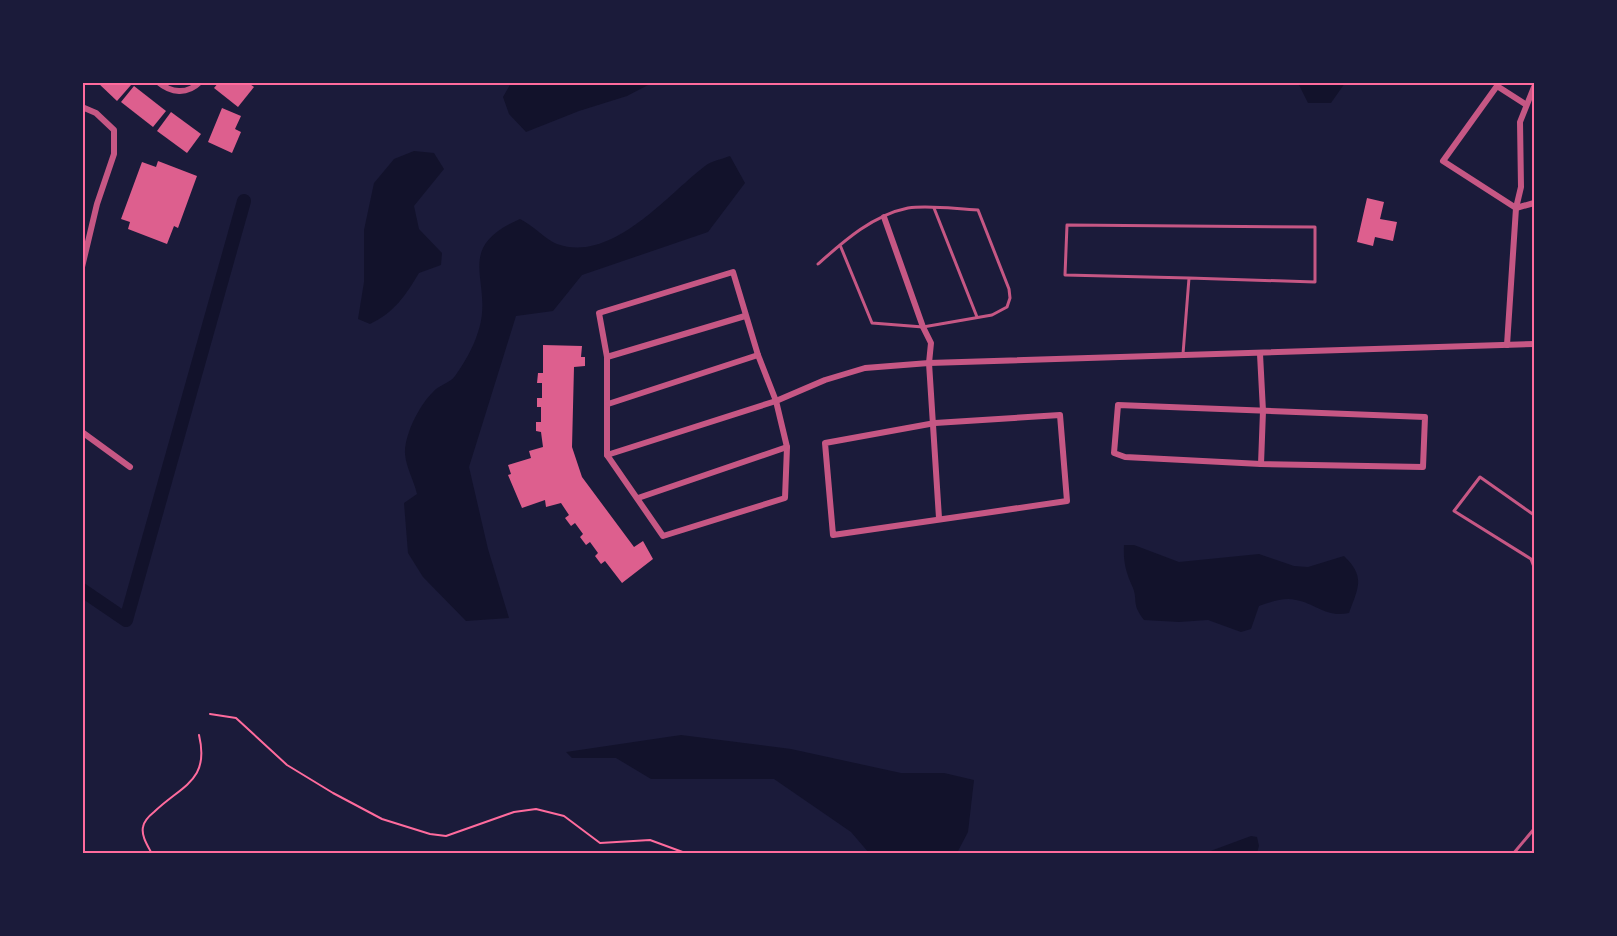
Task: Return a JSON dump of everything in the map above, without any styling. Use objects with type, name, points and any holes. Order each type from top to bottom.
[{"type":"street","points":[[158,82],[168,91],[184,91],[200,82]]},
{"type":"street","points":[[1525,104],[1497,85],[1443,161],[1516,208],[1534,203]]},
{"type":"street","points":[[1507,345],[1516,208],[1521,187],[1520,122],[1525,104],[1534,87]]},
{"type":"street","points":[[82,106],[96,113],[114,130],[114,154],[97,204],[82,267]]},
{"type":"street","points":[[884,217],[922,327],[931,344],[929,363],[935,423],[939,518]]},
{"type":"street","points":[[733,272],[758,355],[776,401],[787,447],[785,498],[663,536],[607,455],[607,357],[599,313],[733,272]]},
{"type":"street","points":[[607,357],[745,316]]},
{"type":"street","points":[[607,455],[776,401],[825,380],[866,368],[929,363],[1534,344]]},
{"type":"street","points":[[1260,354],[1263,411],[1261,464]]},
{"type":"street","points":[[608,404],[758,355]]},
{"type":"street","points":[[1118,405],[1425,417],[1423,467],[1261,464],[1125,458],[1114,453],[1118,405]]},
{"type":"street","points":[[1060,415],[1067,501],[939,518],[832,535],[825,443],[935,423],[1060,415]]},
{"type":"street","points":[[82,432],[130,467]]},
{"type":"street","points":[[638,498],[787,447]]},
{"type":"lane","points":[[818,264],[840,245],[874,220],[908,208],[978,210],[1009,289],[1010,298],[1006,307],[992,315],[922,327],[872,323],[840,245]]},
{"type":"lane","points":[[934,208],[977,317]]},
{"type":"lane","points":[[1067,225],[1315,227],[1315,282],[1189,278],[1065,275],[1067,225]]},
{"type":"lane","points":[[1182,356],[1189,278]]},
{"type":"lane","points":[[1534,515],[1480,477],[1454,511],[1533,558],[1534,567]]},
{"type":"lane","points":[[1513,854],[1534,829]]},
{"type":"path","points":[[210,714],[236,718],[287,765],[333,793],[374,815],[423,832],[446,836],[514,812],[536,809],[564,816],[600,843],[650,840],[688,854]]},
{"type":"path","points":[[152,854],[143,834],[143,824],[197,776],[203,758],[199,735]]},
{"type":"shaded area","points":[[511,83],[652,83],[627,96],[579,111],[526,132],[509,114],[503,97]]},
{"type":"shaded area","points":[[1298,83],[1345,83],[1331,103],[1308,103]]},
{"type":"shaded area","points":[[414,151],[434,153],[444,169],[414,206],[419,229],[442,253],[441,265],[419,273],[399,303],[370,324],[358,319],[364,282],[364,230],[374,183],[394,159]]},
{"type":"shaded area","points":[[730,156],[745,183],[708,232],[582,275],[553,311],[516,316],[469,467],[488,549],[509,618],[466,621],[423,577],[408,553],[404,503],[417,494],[407,464],[405,446],[410,429],[423,404],[435,390],[455,376],[475,340],[482,316],[480,255],[486,243],[499,231],[520,219],[557,244],[578,248],[598,244],[638,223],[707,164]]},
{"type":"shaded area","points":[[1124,545],[1134,545],[1179,562],[1259,554],[1294,566],[1308,567],[1344,556],[1351,563],[1358,577],[1357,590],[1349,613],[1334,614],[1303,602],[1291,599],[1282,600],[1259,606],[1251,629],[1241,632],[1208,620],[1179,622],[1144,620],[1135,602],[1127,572]]},
{"type":"shaded area","points":[[681,735],[791,749],[901,773],[944,773],[974,780],[968,832],[957,853],[869,853],[851,832],[774,779],[651,779],[616,758],[572,758],[566,752]]},
{"type":"shaded area","points":[[1251,836],[1257,837],[1259,846],[1257,853],[1205,853]]},
{"type":"building","points":[[97,82],[128,82],[131,85],[117,101]]},
{"type":"building","points":[[219,82],[247,82],[254,87],[238,107],[214,88]]},
{"type":"building","points":[[134,86],[166,111],[153,127],[121,102]]},
{"type":"building","points":[[222,108],[241,116],[235,129],[241,132],[232,153],[208,142]]},
{"type":"building","points":[[171,112],[201,134],[187,153],[157,131]]},
{"type":"building","points":[[158,161],[197,176],[178,228],[174,226],[167,244],[128,229],[130,222],[121,219],[142,162],[156,167]]},
{"type":"building","points":[[1367,198],[1384,202],[1380,219],[1397,222],[1393,241],[1375,237],[1373,246],[1357,242]]},
{"type":"building","points":[[543,345],[582,346],[581,357],[585,357],[585,366],[574,367],[572,447],[582,477],[634,547],[643,541],[653,559],[622,583],[605,561],[601,564],[595,556],[598,553],[590,542],[586,545],[580,537],[583,534],[575,523],[571,526],[565,518],[569,515],[561,503],[546,507],[545,500],[522,508],[508,475],[511,474],[508,465],[531,458],[529,451],[543,447],[541,432],[536,431],[536,422],[541,422],[541,407],[537,407],[537,398],[542,398],[542,383],[537,383],[538,373],[543,373]]},
{"type":"waterway","points":[[82,590],[126,620],[244,201]]}]
